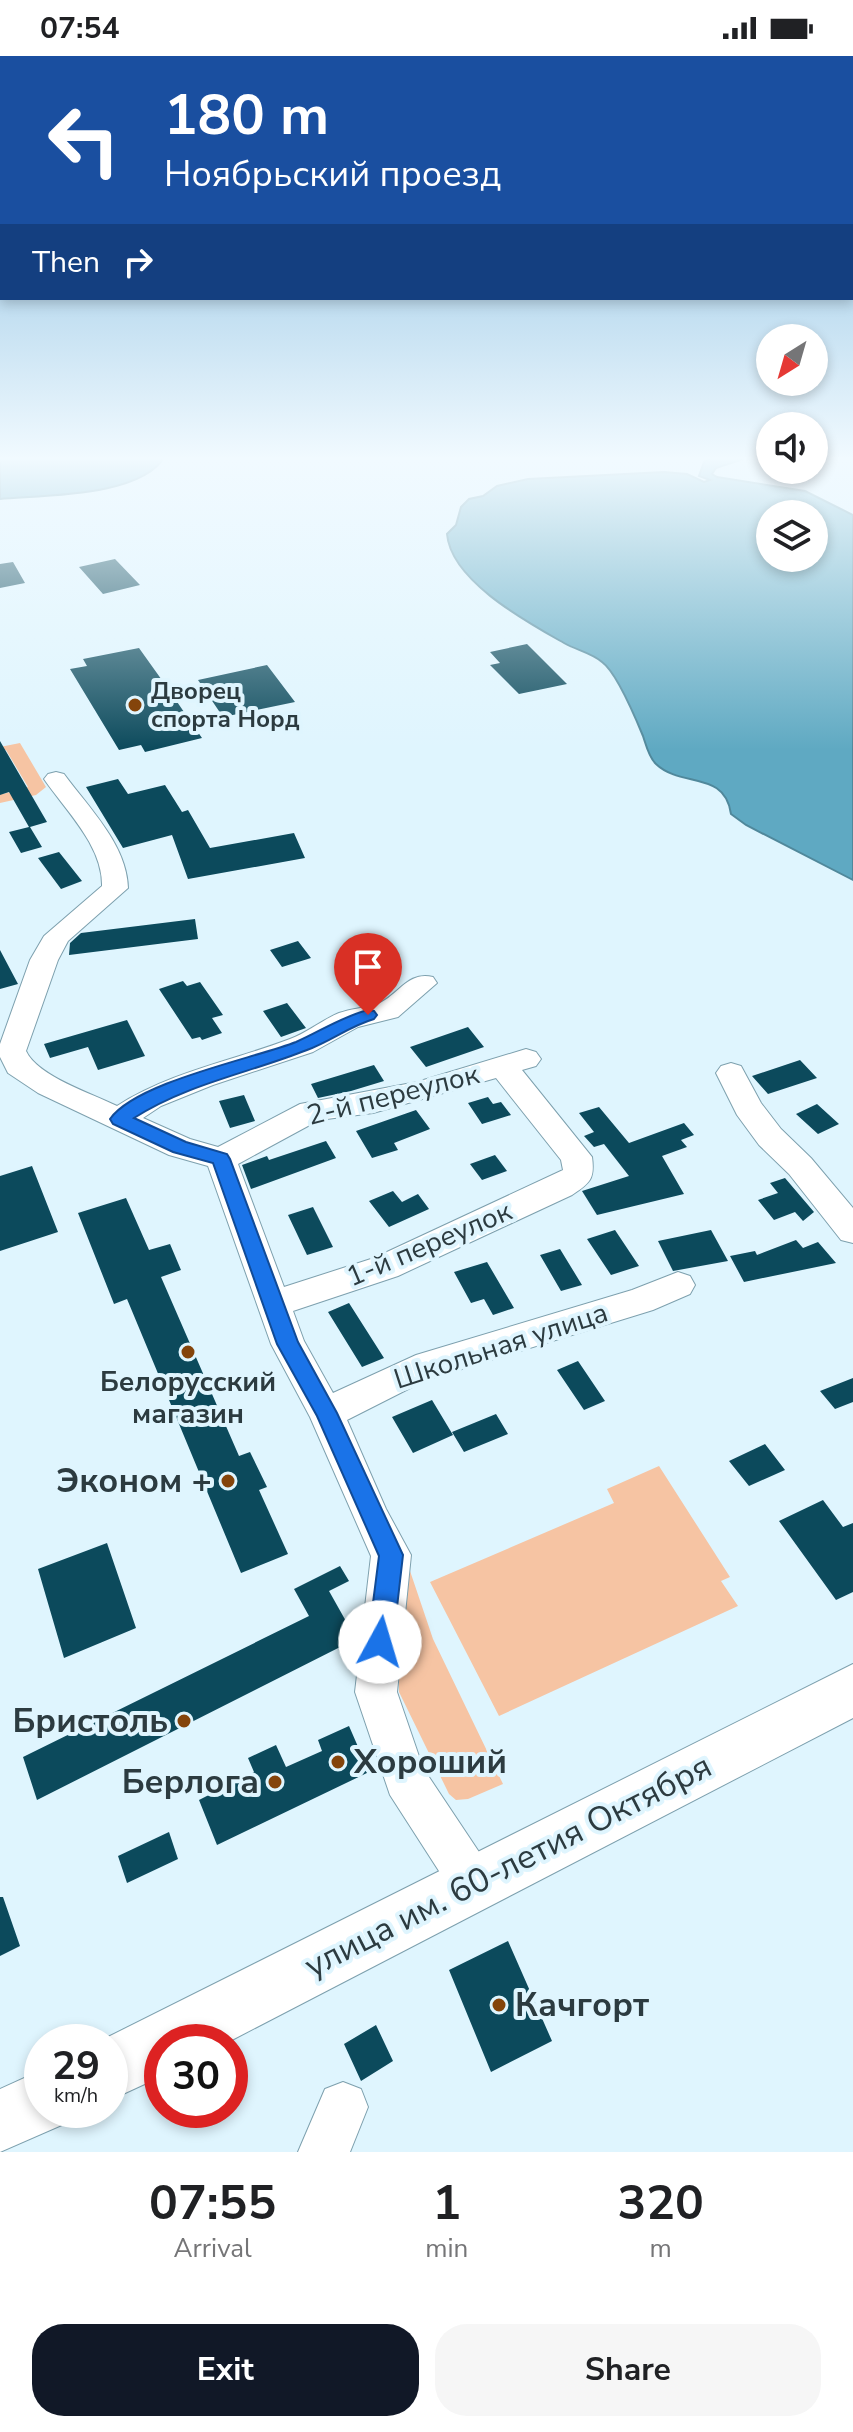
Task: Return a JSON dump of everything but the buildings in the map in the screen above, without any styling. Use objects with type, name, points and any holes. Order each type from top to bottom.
[{"type":"main road","name":"улица им. 60-летия Октября","points":[[198,2024],[853,1690]]},
{"type":"main road","points":[[0,2122],[24,2111]]},
{"type":"street","points":[[56,779],[106,849],[115,869],[115,888],[57,936],[44,960],[12,1051],[18,1066],[48,1086],[180,1147],[221,1159],[288,1344],[326,1413],[371,1518],[391,1555],[376,1692],[405,1780],[473,1883]]},
{"type":"street","points":[[119,1119],[150,1099],[303,1045],[349,1020],[388,1011],[423,983]]},
{"type":"street","name":"2-й переулок","points":[[221,1159],[311,1111],[385,1100],[515,1064],[576,1157],[579,1175]]},
{"type":"street","points":[[731,1073],[748,1108],[770,1137],[800,1166],[853,1231]]},
{"type":"street","name":"1-й переулок","points":[[275,1304],[386,1267],[561,1187],[579,1175]]},
{"type":"street","name":"Школьная улица","points":[[326,1413],[416,1369],[641,1301],[678,1285]]},
{"type":"shaded area","points":[[20,743],[46,787],[36,795],[0,803],[0,790],[3,794],[28,787],[6,750],[0,752],[0,747]]},
{"type":"shaded area","points":[[659,1466],[730,1577],[721,1581],[738,1606],[499,1716],[430,1582],[614,1503],[607,1489]]},
{"type":"shaded area","points":[[408,1565],[433,1639],[503,1784],[468,1799],[456,1800],[449,1794],[399,1692],[399,1647]]},
{"type":"water","points":[[454,554],[756,554],[756,572],[828,572],[828,554],[853,554],[853,880],[746,825],[731,814],[727,800],[711,785],[677,776],[656,764],[625,696],[602,662],[531,624],[476,584]]},
{"type":"place","name":"Дворец спорта Норд","points":[[135,705]]},
{"type":"place","name":"Белорусский магазин","points":[[188,1352]]},
{"type":"place","name":"Эконом +","points":[[228,1481]]},
{"type":"place","name":"Бристоль","points":[[184,1721]]},
{"type":"place","name":"Хороший","points":[[338,1762]]},
{"type":"place","name":"Берлога","points":[[275,1782]]},
{"type":"place","name":"Качгорт","points":[[499,2005]]},
{"type":"route","points":[[368,1015],[349,1020],[303,1045],[150,1099],[119,1119],[180,1147],[221,1159],[288,1344],[326,1413],[371,1518],[391,1555],[380,1642]]}]
